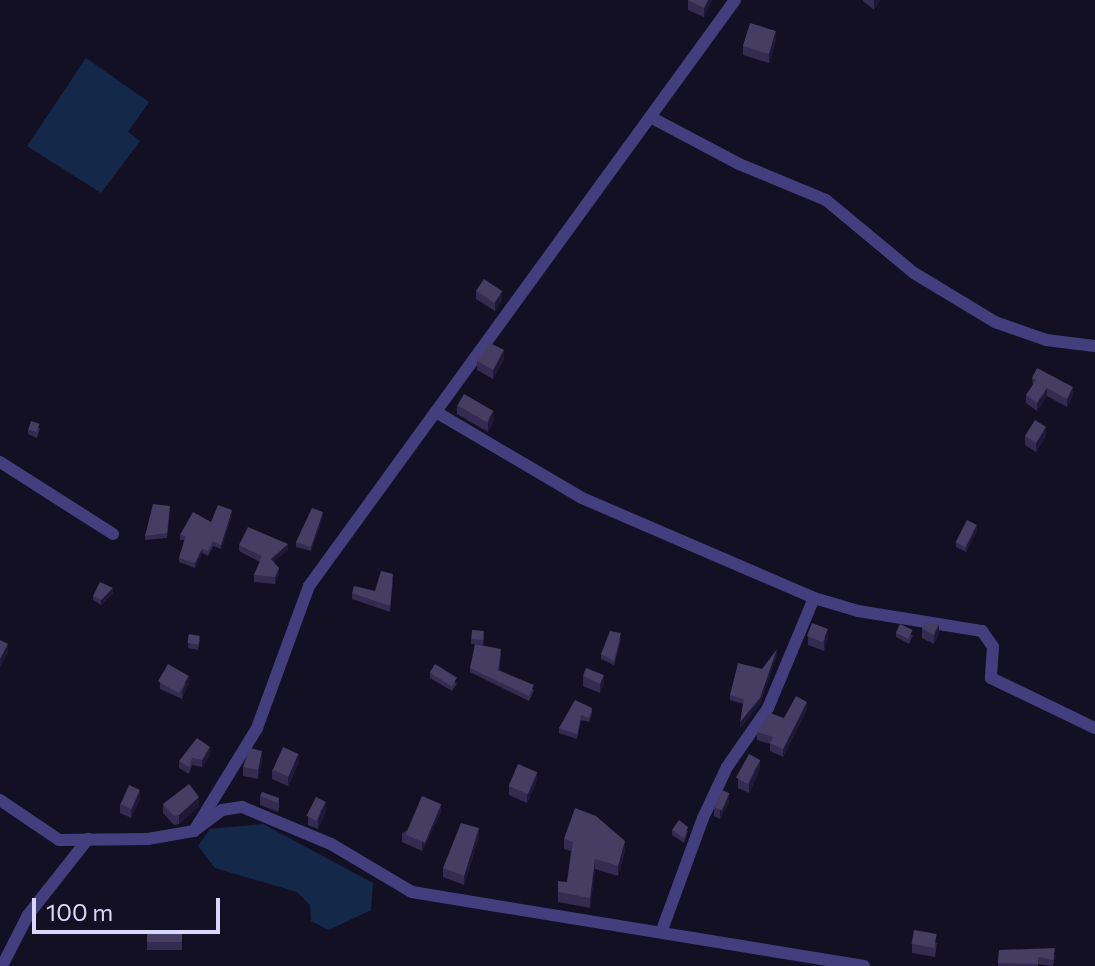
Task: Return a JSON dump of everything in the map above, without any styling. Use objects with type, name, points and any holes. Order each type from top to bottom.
[{"type":"street","points":[[194,831],[257,728],[309,586],[654,119],[735,0]]},
{"type":"street","points":[[654,119],[739,164],[826,200],[914,273],[995,322],[1046,340],[1095,346]]},
{"type":"street","points":[[436,412],[582,498],[814,598],[858,611],[982,631],[993,647],[991,678],[1095,728]]},
{"type":"street","points":[[0,462],[113,534]]},
{"type":"street","points":[[662,930],[703,818],[727,767],[768,708],[814,598]]},
{"type":"street","points":[[0,800],[59,840],[148,839],[194,831],[222,810],[242,807],[331,844],[412,892],[662,930],[864,966]]},
{"type":"street","points":[[2,966],[28,915],[88,839]]},
{"type":"water","points":[[86,58],[149,102],[128,132],[140,141],[101,193],[27,146]]},
{"type":"water","points":[[263,824],[373,883],[371,910],[329,930],[311,921],[310,905],[297,892],[215,868],[198,846],[210,829]]},
{"type":"building","points":[[688,0],[708,0],[704,8]]},
{"type":"building","points":[[750,23],[776,31],[769,54],[743,46]]},
{"type":"building","points":[[484,279],[502,291],[494,303],[476,291]]},
{"type":"building","points":[[490,343],[504,350],[493,370],[477,361]]},
{"type":"building","points":[[1037,368],[1073,387],[1067,399],[1047,388],[1037,403],[1026,395],[1036,380],[1032,378]]},
{"type":"building","points":[[464,394],[493,411],[487,422],[458,405]]},
{"type":"building","points":[[1035,420],[1046,427],[1036,443],[1025,436]]},
{"type":"building","points":[[31,421],[40,424],[37,432],[28,430]]},
{"type":"building","points":[[153,504],[170,506],[167,533],[145,536]]},
{"type":"building","points":[[218,505],[232,510],[221,545],[213,541],[208,551],[202,549],[195,563],[179,558],[186,536],[180,535],[193,512],[211,522]]},
{"type":"building","points":[[312,508],[323,512],[311,547],[296,542]]},
{"type":"building","points":[[967,520],[977,525],[965,547],[956,542]]},
{"type":"building","points":[[248,527],[288,544],[271,559],[279,568],[275,577],[254,575],[262,556],[239,545]]},
{"type":"building","points":[[381,571],[393,574],[390,606],[352,593],[354,586],[375,591]]},
{"type":"building","points":[[100,582],[113,588],[101,600],[93,596]]},
{"type":"building","points":[[925,622],[939,624],[934,635],[922,629]]},
{"type":"building","points":[[812,623],[828,629],[823,642],[807,636]]},
{"type":"building","points":[[900,624],[913,630],[908,639],[896,633]]},
{"type":"building","points":[[472,630],[484,631],[483,640],[471,639]]},
{"type":"building","points":[[610,631],[621,633],[614,661],[601,654]]},
{"type":"building","points":[[189,634],[200,636],[198,645],[187,643]]},
{"type":"building","points":[[0,640],[8,644],[0,659]]},
{"type":"building","points":[[475,644],[501,649],[498,670],[534,685],[529,696],[470,668]]},
{"type":"building","points":[[777,649],[760,698],[740,722],[744,699],[730,695],[738,663],[762,669]]},
{"type":"building","points":[[168,664],[189,676],[179,693],[158,681]]},
{"type":"building","points":[[435,664],[457,678],[452,686],[430,672]]},
{"type":"building","points":[[586,668],[604,675],[600,684],[583,676]]},
{"type":"building","points":[[796,696],[807,702],[783,749],[770,743],[773,737],[757,732],[770,713],[784,718]]},
{"type":"building","points":[[575,700],[592,708],[589,718],[581,715],[577,734],[559,728]]},
{"type":"building","points":[[197,738],[210,747],[202,760],[192,758],[189,767],[179,761]]},
{"type":"building","points":[[283,747],[299,754],[288,777],[273,770]]},
{"type":"building","points":[[250,748],[262,751],[258,770],[243,767]]},
{"type":"building","points":[[749,754],[760,760],[747,784],[736,778]]},
{"type":"building","points":[[518,764],[537,772],[528,794],[509,786]]},
{"type":"building","points":[[189,784],[199,797],[174,816],[163,804]]},
{"type":"building","points":[[129,785],[140,790],[131,809],[120,804]]},
{"type":"building","points":[[722,790],[729,793],[722,811],[715,807]]},
{"type":"building","points":[[262,792],[279,798],[278,803],[260,796]]},
{"type":"building","points":[[422,796],[441,804],[425,843],[406,835]]},
{"type":"building","points":[[316,797],[326,802],[316,821],[306,816]]},
{"type":"building","points":[[575,808],[596,816],[625,841],[618,866],[595,859],[590,898],[558,892],[558,881],[567,882],[573,842],[564,839]]},
{"type":"building","points":[[679,820],[688,827],[684,838],[672,830]]},
{"type":"building","points":[[461,823],[479,828],[464,876],[443,868]]},
{"type":"building","points":[[147,930],[182,930],[182,942],[147,942]]},
{"type":"building","points":[[914,930],[937,934],[934,948],[912,944]]},
{"type":"building","points":[[1055,948],[1053,960],[1038,957],[1038,964],[998,963],[999,950]]}]
